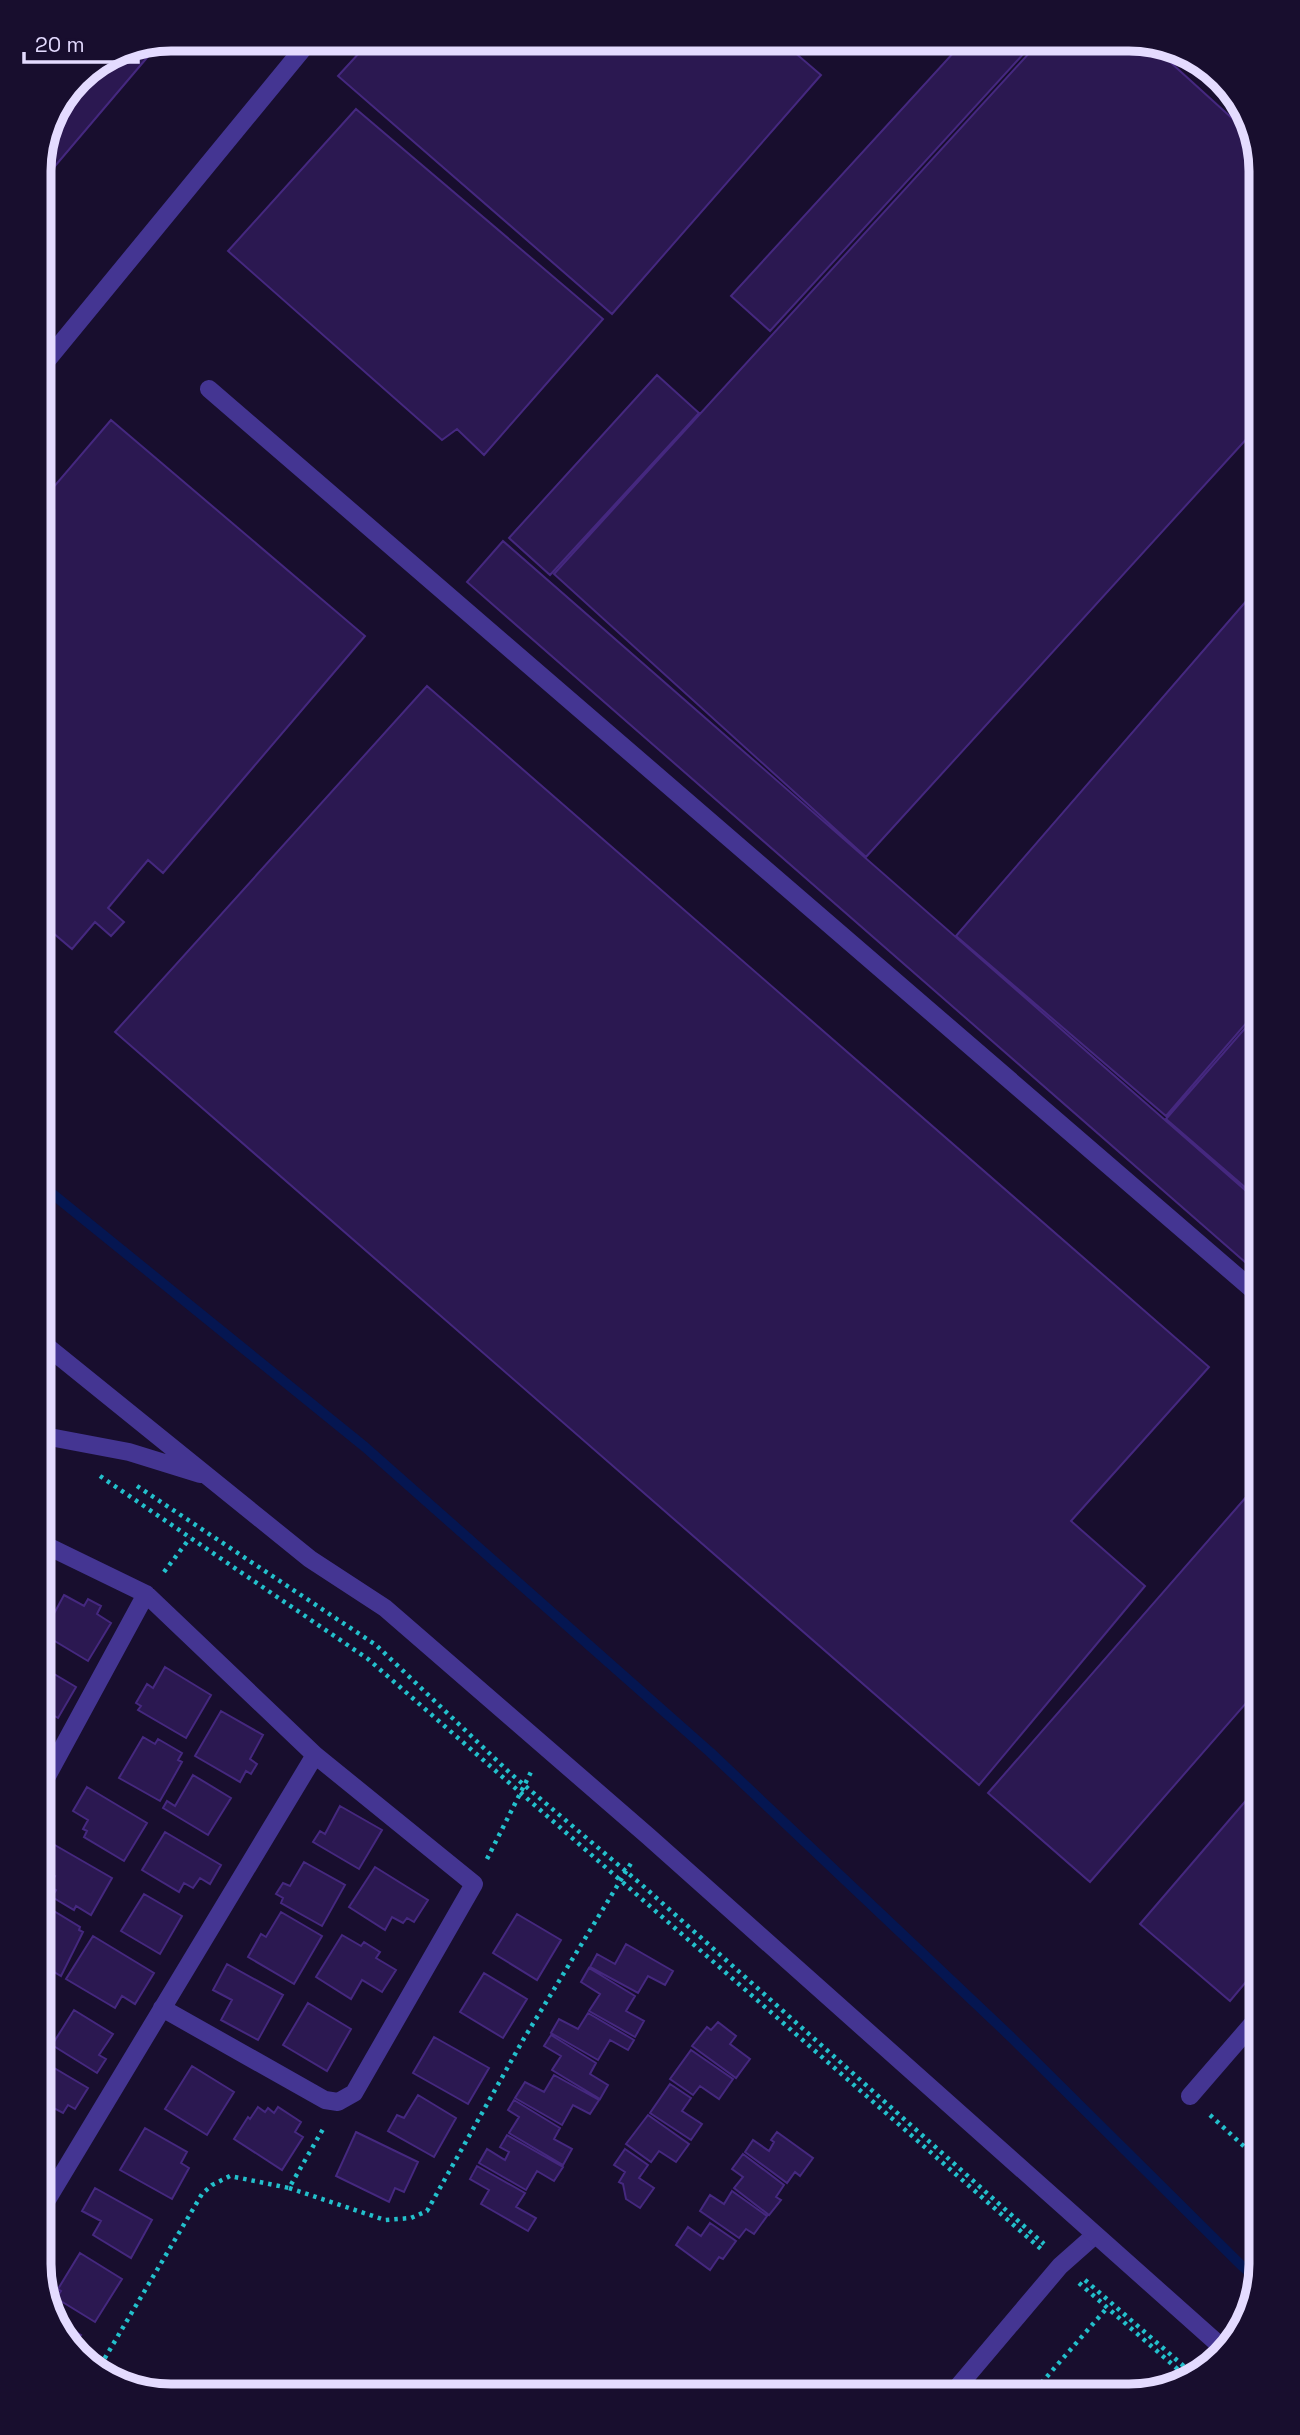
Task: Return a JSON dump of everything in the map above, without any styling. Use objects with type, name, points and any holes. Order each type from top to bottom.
[{"type":"street","points":[[51,355],[300,51]]},
{"type":"street","points":[[209,389],[1249,1286]]},
{"type":"street","points":[[51,1350],[310,1559],[385,1608],[648,1836],[1219,2344]]},
{"type":"street","points":[[51,1437],[129,1452],[210,1477]]},
{"type":"street","points":[[51,1548],[146,1594],[315,1755],[474,1884],[354,2093],[338,2102],[326,2100],[162,2008]]},
{"type":"street","points":[[51,1767],[146,1594]]},
{"type":"street","points":[[51,2192],[315,1755]]},
{"type":"street","points":[[1190,2096],[1249,2029]]},
{"type":"street","points":[[960,2384],[1060,2266],[1095,2235]]},
{"type":"path","points":[[90,1469],[368,1659],[1181,2372]]},
{"type":"path","points":[[127,1479],[376,1645],[510,1773],[642,1885],[1050,2249]]},
{"type":"path","points":[[146,1594],[190,1538]]},
{"type":"path","points":[[474,1884],[543,1747]]},
{"type":"path","points":[[102,2362],[202,2194],[212,2185],[230,2176],[289,2188],[385,2220],[411,2218],[427,2211],[523,2040],[648,1836]]},
{"type":"path","points":[[1190,2096],[1249,2150]]},
{"type":"path","points":[[289,2188],[338,2102]]},
{"type":"path","points":[[1081,2276],[1187,2369]]},
{"type":"path","points":[[1040,2384],[1106,2309]]},
{"type":"building","points":[[361,51],[793,51],[821,75],[612,314],[338,76]]},
{"type":"building","points":[[955,51],[1026,51],[770,331],[731,296]]},
{"type":"building","points":[[1031,51],[1137,51],[1163,56],[1240,126],[1247,147],[1249,171],[1249,436],[866,857],[554,574]]},
{"type":"building","points":[[151,53],[51,171],[53,147],[60,125],[71,104],[86,86],[104,71],[125,60]]},
{"type":"building","points":[[356,109],[603,319],[484,455],[457,429],[442,440],[228,251]]},
{"type":"building","points":[[657,375],[699,413],[550,575],[509,538]]},
{"type":"building","points":[[111,420],[365,636],[163,873],[148,860],[108,908],[124,922],[111,936],[95,922],[72,949],[51,931],[51,490]]},
{"type":"building","points":[[503,541],[1249,1194],[1249,1266],[467,582]]},
{"type":"building","points":[[1249,598],[1249,1020],[1166,1116],[956,936]]},
{"type":"building","points":[[427,686],[1209,1367],[1071,1521],[1145,1586],[979,1785],[115,1032]]},
{"type":"building","points":[[1249,1024],[1249,1191],[1166,1119]]},
{"type":"building","points":[[1249,1494],[1249,1700],[1090,1882],[988,1793]]},
{"type":"building","points":[[64,1595],[84,1606],[88,1599],[101,1606],[97,1614],[111,1623],[88,1661],[51,1639],[51,1619]]},
{"type":"building","points":[[165,1667],[211,1695],[186,1738],[138,1710],[141,1706],[136,1703],[147,1684],[153,1688]]},
{"type":"building","points":[[51,1672],[76,1687],[58,1718],[51,1714]]},
{"type":"building","points":[[221,1711],[263,1735],[250,1759],[257,1764],[251,1774],[246,1771],[240,1782],[195,1756]]},
{"type":"building","points":[[143,1737],[155,1744],[158,1739],[182,1753],[178,1760],[182,1762],[160,1801],[119,1778]]},
{"type":"building","points":[[193,1775],[231,1798],[208,1835],[163,1808],[167,1801],[175,1806]]},
{"type":"building","points":[[87,1787],[147,1823],[124,1861],[84,1837],[87,1831],[83,1829],[88,1820],[73,1811]]},
{"type":"building","points":[[1249,1797],[1249,1978],[1230,2001],[1140,1924]]},
{"type":"building","points":[[340,1806],[382,1830],[359,1869],[313,1842],[320,1831],[325,1834]]},
{"type":"building","points":[[165,1832],[221,1865],[210,1884],[200,1878],[193,1888],[184,1883],[179,1892],[142,1870]]},
{"type":"building","points":[[53,1844],[112,1878],[91,1915],[76,1906],[74,1910],[52,1897],[56,1890],[51,1887],[55,1876],[51,1874]]},
{"type":"building","points":[[304,1862],[345,1885],[322,1926],[281,1903],[283,1898],[276,1894],[283,1883],[290,1886]]},
{"type":"building","points":[[375,1867],[428,1900],[414,1922],[407,1918],[403,1923],[392,1917],[385,1930],[349,1907]]},
{"type":"building","points":[[144,1894],[182,1916],[160,1954],[121,1931]]},
{"type":"building","points":[[51,1909],[80,1927],[79,1930],[83,1932],[61,1976],[51,1970]]},
{"type":"building","points":[[281,1912],[322,1936],[294,1984],[248,1957],[261,1934],[266,1937]]},
{"type":"building","points":[[517,1914],[561,1940],[537,1980],[493,1953]]},
{"type":"building","points":[[342,1935],[361,1946],[364,1942],[380,1952],[376,1958],[396,1970],[382,1992],[362,1980],[351,1999],[316,1977]]},
{"type":"building","points":[[93,1936],[154,1973],[135,2004],[122,1996],[115,2008],[66,1979]]},
{"type":"building","points":[[626,1944],[673,1971],[665,1985],[648,1976],[638,1993],[590,1967],[597,1954],[615,1964]]},
{"type":"building","points":[[227,1964],[283,1995],[258,2040],[221,2020],[232,2000],[213,1990]]},
{"type":"building","points":[[589,1968],[635,1996],[626,2011],[644,2021],[635,2037],[589,2011],[600,1994],[581,1982]]},
{"type":"building","points":[[484,1973],[527,1999],[503,2038],[460,2012]]},
{"type":"building","points":[[308,2003],[351,2029],[327,2071],[283,2045]]},
{"type":"building","points":[[74,2010],[113,2034],[99,2055],[106,2059],[97,2073],[52,2045]]},
{"type":"building","points":[[588,2013],[634,2040],[628,2050],[610,2040],[598,2060],[551,2033],[559,2019],[578,2029]]},
{"type":"building","points":[[718,2022],[736,2036],[730,2044],[750,2059],[736,2078],[692,2046],[707,2027],[711,2030]]},
{"type":"building","points":[[551,2035],[596,2063],[590,2074],[608,2085],[600,2099],[552,2070],[561,2056],[544,2046]]},
{"type":"building","points":[[434,2037],[489,2068],[468,2104],[413,2073]]},
{"type":"building","points":[[691,2050],[733,2079],[719,2099],[700,2086],[693,2095],[670,2079]]},
{"type":"building","points":[[51,2066],[88,2088],[75,2109],[68,2105],[63,2113],[52,2107],[51,2109]]},
{"type":"building","points":[[192,2066],[234,2092],[207,2135],[165,2109]]},
{"type":"building","points":[[554,2075],[599,2100],[590,2114],[573,2105],[562,2125],[515,2098],[525,2082],[544,2092]]},
{"type":"building","points":[[670,2084],[691,2098],[682,2111],[702,2124],[691,2140],[650,2113]]},
{"type":"building","points":[[418,2095],[456,2118],[434,2157],[388,2131],[397,2115],[404,2118]]},
{"type":"building","points":[[514,2100],[560,2128],[554,2139],[572,2149],[563,2165],[509,2133],[519,2117],[508,2110]]},
{"type":"building","points":[[258,2107],[265,2112],[268,2108],[274,2113],[278,2107],[301,2122],[295,2132],[303,2137],[282,2170],[234,2139]]},
{"type":"building","points":[[648,2115],[689,2144],[676,2162],[659,2151],[651,2162],[626,2144]]},
{"type":"building","points":[[145,2128],[187,2152],[181,2163],[189,2168],[172,2199],[120,2170]]},
{"type":"building","points":[[356,2132],[418,2162],[404,2192],[395,2188],[389,2202],[336,2176]]},
{"type":"building","points":[[777,2132],[813,2158],[800,2176],[795,2172],[787,2183],[745,2152],[753,2140],[769,2151],[774,2142],[771,2140]]},
{"type":"building","points":[[507,2135],[563,2167],[554,2181],[537,2171],[526,2190],[479,2163],[487,2149],[505,2160],[509,2152],[500,2147]]},
{"type":"building","points":[[625,2149],[648,2165],[639,2178],[654,2188],[640,2208],[626,2199],[623,2184],[619,2182],[625,2172],[614,2165]]},
{"type":"building","points":[[743,2154],[784,2185],[776,2197],[781,2200],[769,2215],[734,2188],[743,2177],[732,2169]]},
{"type":"building","points":[[477,2166],[525,2193],[516,2207],[536,2218],[528,2231],[481,2204],[489,2190],[470,2179]]},
{"type":"building","points":[[95,2188],[152,2220],[131,2258],[93,2235],[101,2221],[82,2211]]},
{"type":"building","points":[[732,2191],[767,2216],[754,2234],[746,2229],[739,2238],[700,2211],[710,2195],[724,2204]]},
{"type":"building","points":[[710,2223],[736,2241],[723,2259],[719,2257],[710,2270],[676,2245],[688,2227],[701,2236]]},
{"type":"building","points":[[80,2253],[122,2279],[95,2322],[56,2298],[61,2291],[58,2289]]},
{"type":"building","points":[[70,2328],[81,2335],[78,2339]]},
{"type":"waterway","points":[[51,1193],[365,1447],[711,1753],[1011,2037],[1249,2272]]}]
